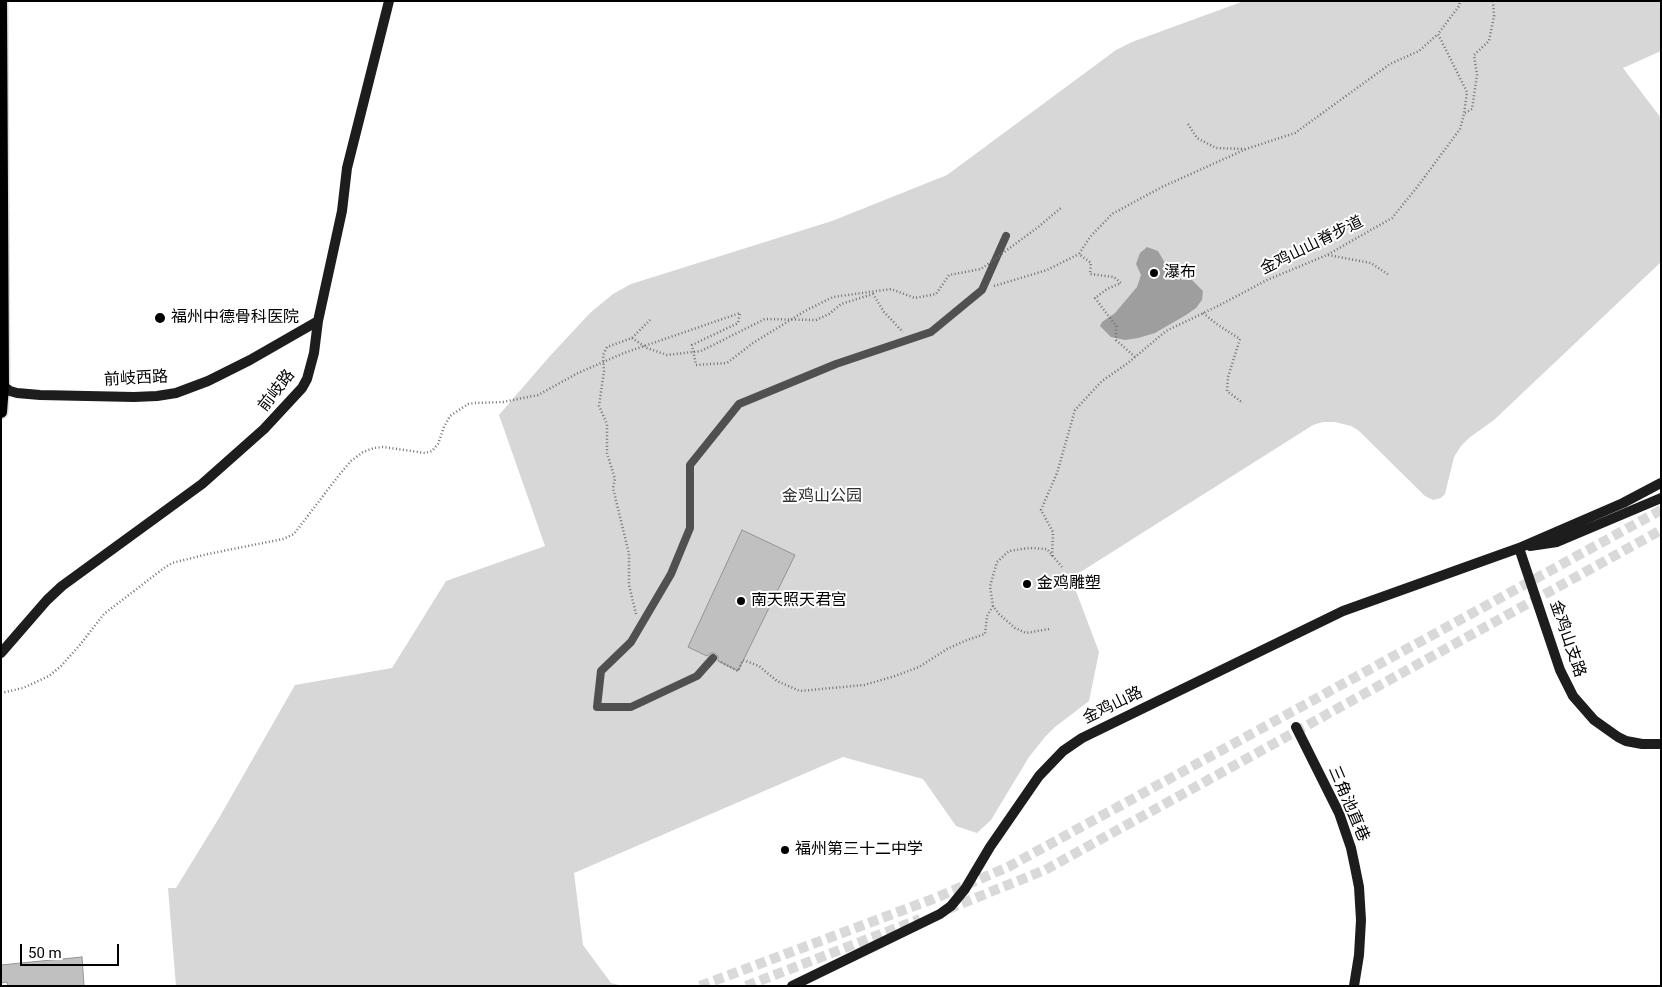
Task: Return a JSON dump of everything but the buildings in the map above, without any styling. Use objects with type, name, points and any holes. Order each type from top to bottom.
[{"type":"main road","points":[[1,1],[1,412]]},
{"type":"street","name":"前岐路","points":[[1,653],[47,600],[62,586],[190,494],[243,449],[276,418],[294,398],[307,379],[314,353],[318,321],[342,211],[348,168],[389,1]]},
{"type":"street","name":"前岐西路","points":[[2,385],[10,391],[17,393],[40,395],[134,397],[176,393],[208,382],[318,321]]},
{"type":"street","points":[[1520,548],[1623,503],[1661,483]]},
{"type":"street","points":[[1520,548],[1557,542],[1661,498]]},
{"type":"street","name":"金鸡山支路","points":[[1520,548],[1560,670],[1573,696],[1594,720],[1618,737],[1626,741],[1642,744],[1661,744]]},
{"type":"street","name":"金鸡山路","points":[[792,986],[940,914],[952,906],[966,889],[990,847],[1039,776],[1063,750],[1082,738],[1343,611],[1520,548]]},
{"type":"street","name":"三角池直巷","points":[[1296,727],[1339,813],[1353,857],[1359,887],[1361,920],[1359,955],[1354,986]]},
{"type":"lane","points":[[712,658],[697,676],[631,707],[597,707],[601,671],[631,642],[671,574],[690,528],[690,465],[739,404],[836,364],[931,332],[982,290],[1006,236]]},
{"type":"path","points":[[982,290],[1046,270],[1079,254],[1090,237],[1112,214],[1162,187],[1246,149],[1295,133],[1382,69],[1420,51],[1438,34],[1459,6],[1460,1]]},
{"type":"path","points":[[1464,114],[1472,109],[1477,75],[1474,54],[1488,40],[1494,16],[1493,1]]},
{"type":"path","name":"金鸡山山脊步道","points":[[1052,556],[1053,532],[1041,510],[1057,473],[1075,410],[1102,381],[1135,357],[1166,330],[1267,280],[1327,255],[1392,218],[1418,186],[1460,129],[1467,92],[1438,34]]},
{"type":"path","points":[[1188,124],[1198,138],[1216,148],[1246,149]]},
{"type":"path","points":[[1,693],[22,688],[49,676],[79,646],[104,614],[164,568],[181,560],[283,539],[294,534],[339,475],[351,461],[364,452],[383,447],[425,453],[432,451],[438,444],[450,416],[468,404],[503,402],[538,394],[578,373],[624,354],[740,313],[738,323],[692,345],[696,365],[727,363],[753,343],[805,311],[833,297],[891,289],[915,298],[936,294],[950,276],[981,269],[1038,228],[1062,207]]},
{"type":"path","points":[[1079,254],[1091,263],[1090,274],[1114,277],[1121,283],[1107,289],[1095,298],[1116,326],[1116,340],[1135,357]]},
{"type":"path","points":[[1327,255],[1371,263],[1389,276]]},
{"type":"path","points":[[632,338],[647,348],[667,355],[702,351],[765,319],[816,320],[829,314],[841,304],[873,294],[884,312],[911,339]]},
{"type":"path","points":[[1203,313],[1218,326],[1240,339],[1228,377],[1227,392],[1244,403]]},
{"type":"path","points":[[637,631],[629,585],[629,554],[613,488],[615,479],[607,453],[606,424],[600,406],[604,371],[603,355],[607,347],[632,338],[650,320]]},
{"type":"path","points":[[1048,629],[1026,632],[1015,628],[993,606],[990,586],[997,562],[1009,551],[1029,548],[1047,549],[1062,567]]},
{"type":"path","points":[[712,658],[738,671],[744,660],[759,666],[777,681],[800,691],[864,685],[919,667],[954,646],[985,634],[987,616],[993,606]]},
{"type":"green space","name":"金鸡山公园","points":[[1244,1],[1661,1],[1661,51],[1623,68],[1661,118],[1661,262],[1494,420],[1461,446],[1454,457],[1445,494],[1441,498],[1433,500],[1425,496],[1358,430],[1351,426],[1335,422],[1323,422],[1313,425],[1071,578],[1099,652],[1089,701],[1045,737],[1029,757],[991,820],[977,833],[956,826],[923,779],[843,757],[574,873],[583,945],[611,983],[623,986],[176,986],[168,888],[176,888],[219,818],[295,685],[392,668],[446,581],[545,546],[499,415],[590,313],[613,294],[631,284],[832,221],[947,175],[1116,50],[1132,42]]},
{"type":"shaded area","points":[[1147,247],[1158,251],[1165,263],[1182,280],[1192,280],[1203,291],[1202,300],[1196,308],[1155,333],[1125,340],[1111,337],[1100,326],[1102,322],[1115,313],[1137,287],[1141,275],[1136,264],[1140,253]]},
{"type":"tunnel","points":[[700,986],[933,899],[1008,867],[1661,510]]},
{"type":"tunnel","points":[[948,909],[1045,870],[1661,530]]},
{"type":"tunnel","points":[[746,986],[920,919]]},
{"type":"place","name":"瀑布","points":[[1154,273]]},
{"type":"place","name":"福州中德骨科医院","points":[[160,318]]},
{"type":"place","name":"金鸡雕塑","points":[[1027,584]]},
{"type":"place","name":"南天照天君宫","points":[[741,601]]},
{"type":"place","name":"福州第三十二中学","points":[[785,850]]}]
